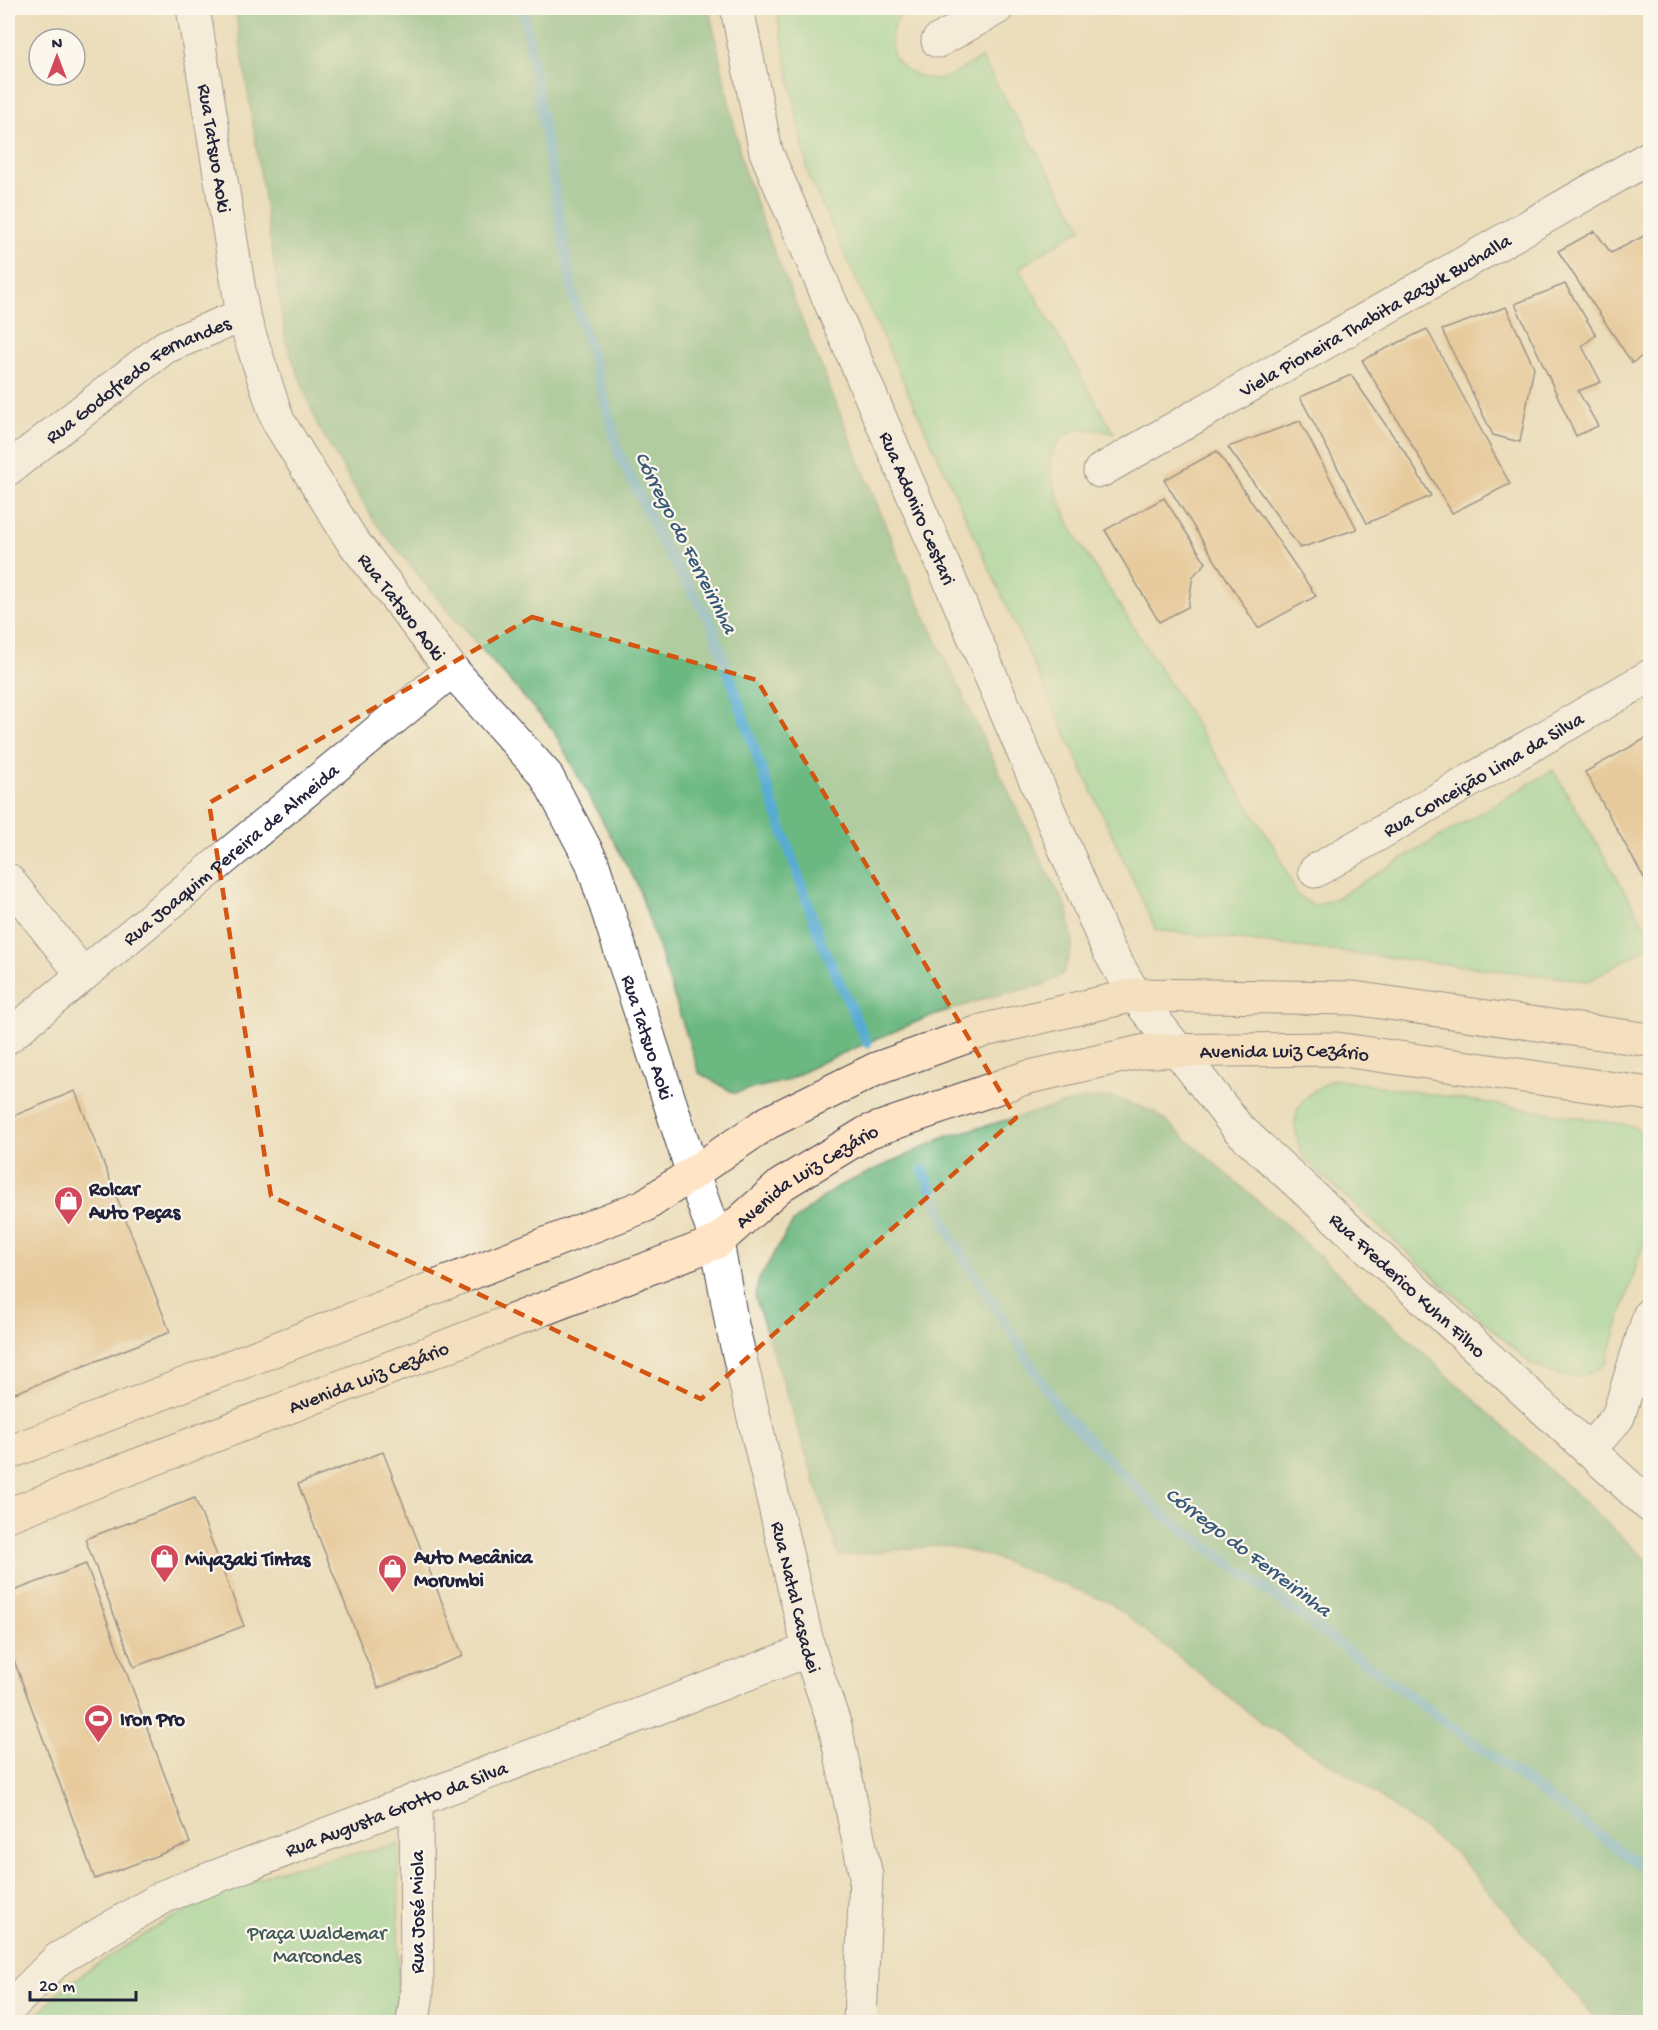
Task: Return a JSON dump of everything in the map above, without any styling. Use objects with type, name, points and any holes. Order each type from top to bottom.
[{"type":"street","name":"Rua Tatsuo Aoki","points":[[193,8],[243,315],[278,422],[351,539],[452,670],[546,774],[592,862],[693,1174]]},
{"type":"street","name":"Rua Adoniro Cestari","points":[[737,8],[766,152],[1108,949],[1135,995],[1178,1051]]},
{"type":"street","points":[[938,41],[997,8]]},
{"type":"street","name":"Viela Pioneira Thabita Razuk Buchalla","points":[[1100,471],[1650,156]]},
{"type":"street","name":"Rua Godofredo Fernandes","points":[[8,469],[165,347],[243,315]]},
{"type":"street","name":"Rua Joaquim Pereira de Almeida","points":[[8,1036],[452,670]]},
{"type":"street","name":"Rua Conceição Lima da Silva","points":[[1315,871],[1650,676]]},
{"type":"street","points":[[8,880],[82,975]]},
{"type":"street","points":[[8,1453],[644,1206],[767,1123],[876,1070],[985,1030],[1135,995],[1353,998],[1650,1040]]},
{"type":"street","name":"Avenida Luiz Cezário","points":[[8,1515],[717,1242],[781,1185],[868,1132],[1025,1078],[1145,1051],[1336,1049],[1650,1094]]},
{"type":"street","name":"Rua Frederico Kuhn Filho","points":[[1178,1051],[1238,1128],[1650,1506]]},
{"type":"street","name":"Rua Natal Casadei","points":[[693,1174],[717,1242],[732,1325],[809,1650],[835,1726],[866,1876],[860,2022]]},
{"type":"street","points":[[1588,1450],[1618,1417],[1650,1314]]},
{"type":"street","name":"Rua Augusta Grotto da Silva","points":[[8,2008],[58,1959],[165,1896],[809,1650]]},
{"type":"street","name":"Rua José Miola","points":[[412,2022],[417,1994],[416,1800]]},
{"type":"highlighted area","points":[[532,617],[757,680],[1016,1118],[701,1399],[271,1196],[209,803]]},
{"type":"green space","points":[[235,8],[709,8],[743,167],[766,231],[907,578],[1043,864],[1068,910],[1073,944],[1063,974],[1044,985],[990,997],[921,1020],[820,1063],[786,1081],[734,1093],[699,1073],[638,886],[553,730],[453,617],[374,521],[317,424],[286,342]]},
{"type":"green space","points":[[776,8],[907,8],[894,26],[892,49],[898,62],[911,72],[925,78],[945,78],[981,58],[1082,228],[1019,268],[1114,433],[1080,429],[1064,437],[1055,446],[1051,459],[1051,473],[1055,489],[1080,544],[1277,851],[1297,895],[1314,906],[1336,898],[1553,770],[1650,934],[1650,946],[1589,981],[1156,930],[809,177]]},
{"type":"green space","points":[[1334,1079],[1633,1126],[1650,1142],[1650,1222],[1606,1363],[1587,1375],[1568,1377],[1530,1363],[1303,1158],[1295,1130],[1297,1110],[1310,1094]]},
{"type":"green space","points":[[1112,1097],[1155,1112],[1289,1228],[1650,1563],[1650,2022],[1598,2022],[1457,1854],[1351,1776],[1262,1723],[1111,1603],[992,1557],[944,1545],[839,1556],[755,1297],[759,1279],[793,1222],[835,1188],[948,1136],[1083,1099]]},
{"type":"green space","name":"Praça Waldemar Marcondes","points":[[399,1844],[398,1995],[393,2022],[32,2022],[54,1996],[85,1972],[166,1921],[213,1897],[276,1871]]},
{"type":"building","points":[[1595,231],[1611,253],[1644,236],[1650,246],[1650,351],[1632,363],[1558,251]]},
{"type":"building","points":[[1565,284],[1596,335],[1582,346],[1601,382],[1578,391],[1598,426],[1576,436],[1515,304]]},
{"type":"building","points":[[1506,307],[1534,367],[1520,442],[1493,435],[1442,330]]},
{"type":"building","points":[[1427,329],[1510,484],[1452,513],[1362,360]]},
{"type":"building","points":[[1351,375],[1408,457],[1431,496],[1367,523],[1300,397]]},
{"type":"building","points":[[1300,421],[1357,529],[1300,548],[1228,447]]},
{"type":"building","points":[[1217,451],[1316,596],[1258,628],[1164,480]]},
{"type":"building","points":[[1164,498],[1206,563],[1193,576],[1188,607],[1159,622],[1105,530]]},
{"type":"building","points":[[1650,736],[1650,889],[1585,772]]},
{"type":"building","name":"Rolcar Auto Peças","points":[[75,1091],[170,1332],[10,1395],[8,1389],[8,1118]]},
{"type":"building","points":[[383,1452],[463,1656],[378,1688],[298,1484]]},
{"type":"building","name":"Miyazaki Tintas","points":[[195,1498],[244,1626],[134,1667],[85,1539]]},
{"type":"building","name":"Iron Pro","points":[[86,1564],[190,1843],[95,1879],[8,1644],[8,1593]]},
{"type":"waterway","name":"Córrego do Ferreirinha","points":[[523,8],[573,295],[619,454],[663,545],[711,622],[820,939],[867,1043]]},
{"type":"waterway","name":"Córrego do Ferreirinha","points":[[923,1170],[953,1239],[1061,1412],[1161,1513],[1650,1872]]},
{"type":"place","name":"Rolcar Auto Peças","points":[[68,1226]]},
{"type":"place","name":"Miyazaki Tintas","points":[[164,1584]]},
{"type":"place","name":"Auto Mecânica Morumbi","points":[[393,1594]]},
{"type":"place","name":"Iron Pro","points":[[99,1744]]}]
